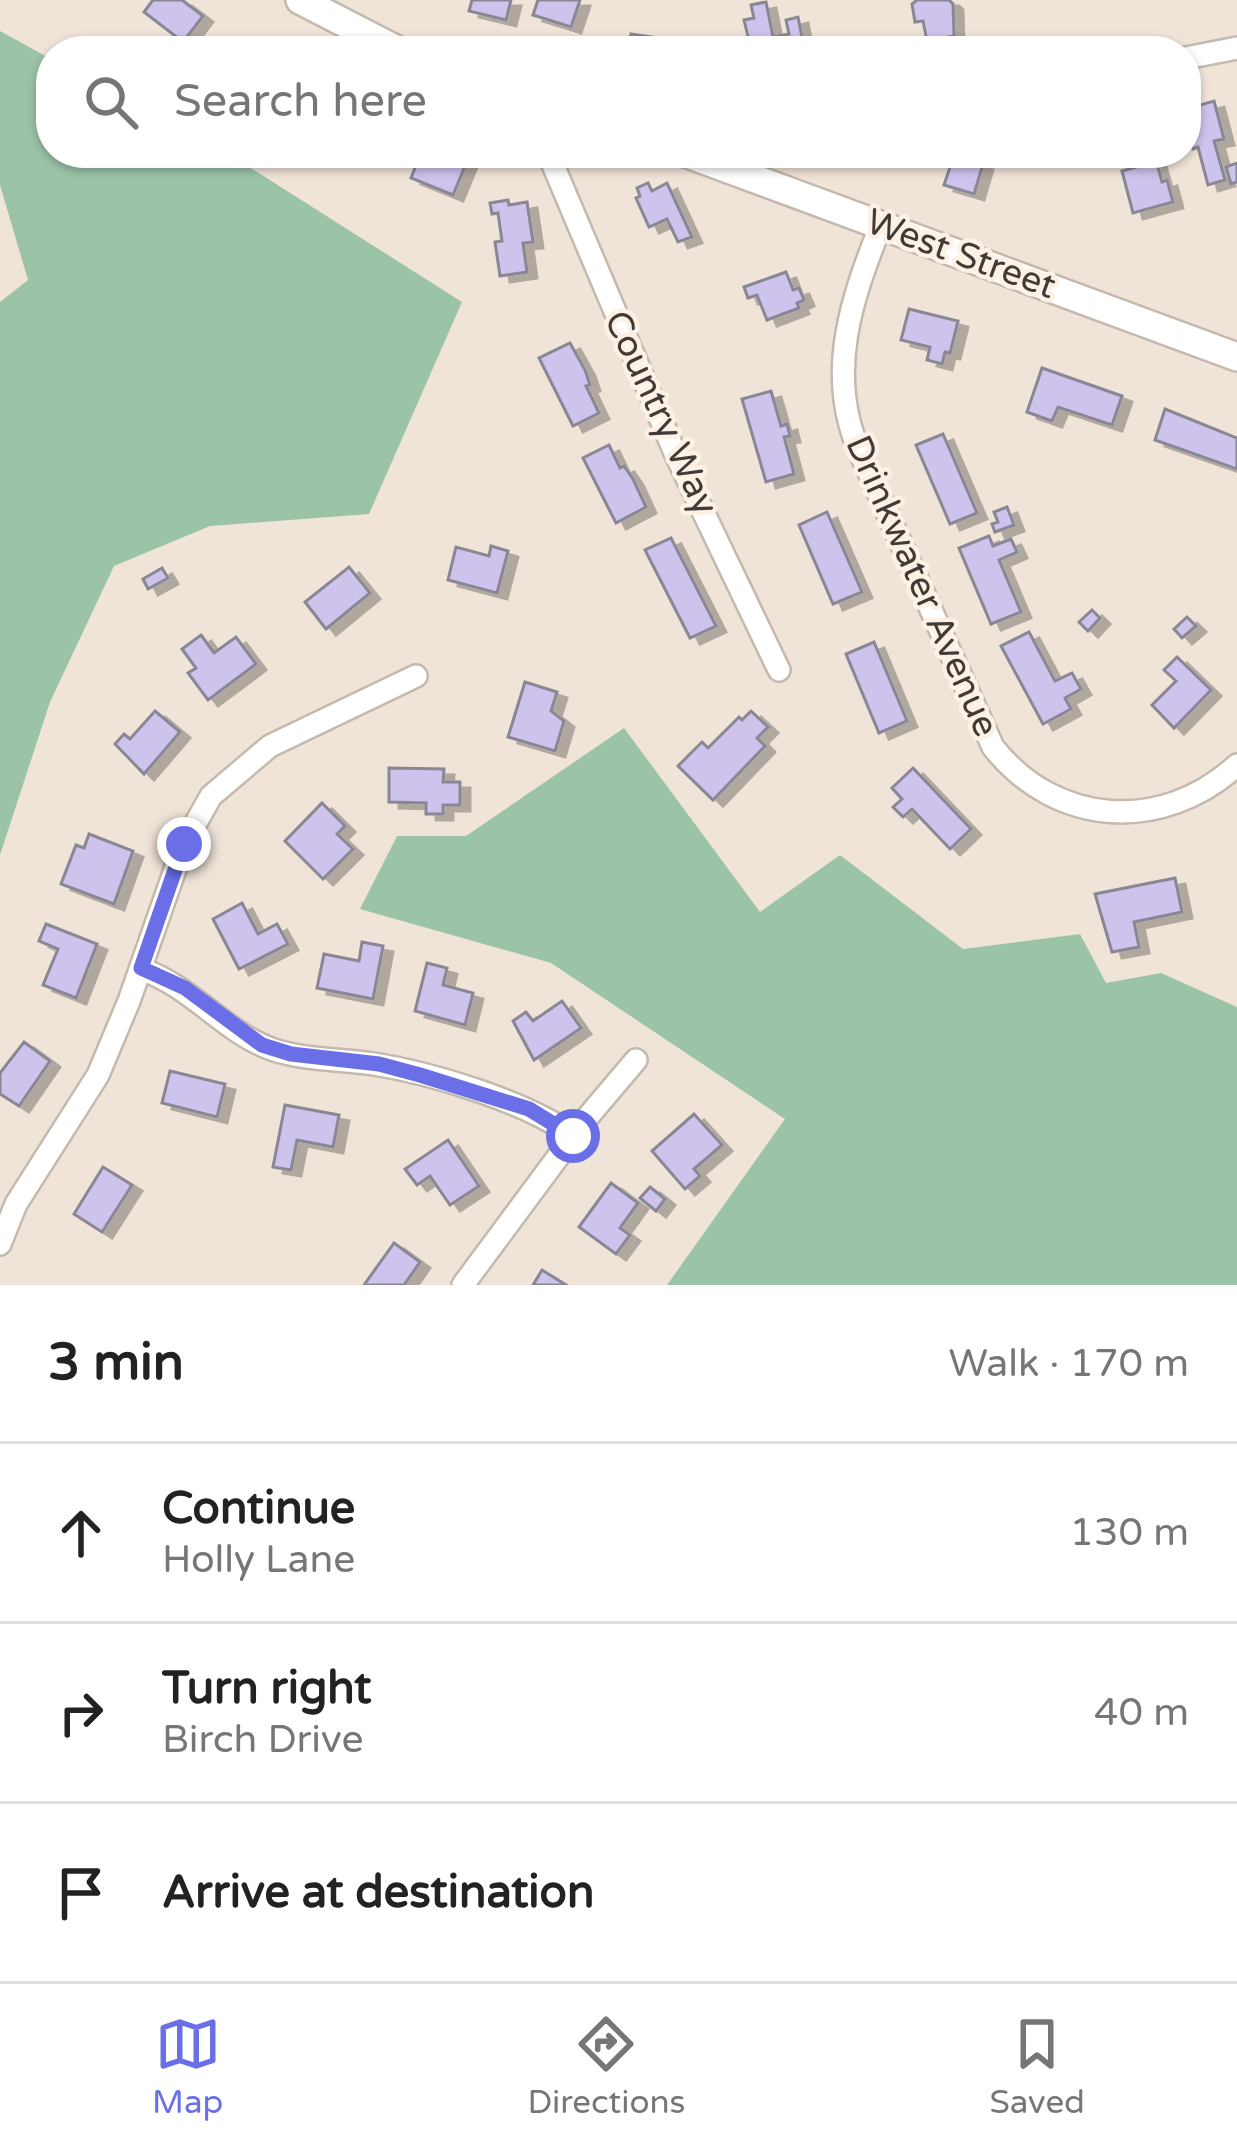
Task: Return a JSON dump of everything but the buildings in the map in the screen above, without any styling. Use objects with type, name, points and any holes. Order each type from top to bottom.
[{"type":"street","points":[[300,0],[370,36]]},
{"type":"street","points":[[1201,55],[1237,48]]},
{"type":"street","name":"Country Way","points":[[554,168],[675,453],[779,670]]},
{"type":"street","name":"West Street","points":[[761,168],[881,225],[1237,357]]},
{"type":"street","name":"Drinkwater Avenue","points":[[881,225],[845,340],[841,371],[848,419],[993,747],[1013,770],[1054,797],[1102,813],[1170,807],[1199,794],[1237,765]]},
{"type":"street","points":[[0,1244],[16,1204],[98,1076],[191,828],[224,782],[270,746],[416,676]]},
{"type":"street","points":[[141,968],[185,988],[262,1045],[420,1075],[529,1109],[573,1136]]},
{"type":"street","points":[[463,1285],[573,1136],[636,1060]]},
{"type":"green space","points":[[0,31],[36,51],[36,168],[251,168],[462,302],[369,514],[210,526],[114,566],[50,702],[0,855],[0,302],[28,280],[0,185]]},
{"type":"green space","points":[[624,728],[760,912],[840,855],[963,949],[1080,934],[1106,983],[1161,973],[1237,1007],[1237,1285],[667,1285],[785,1119],[551,963],[360,909],[397,836],[466,836]]},
{"type":"route","points":[[184,844],[141,968],[185,988],[249,1038],[276,1051],[379,1064],[420,1075],[529,1109],[573,1136]]}]
